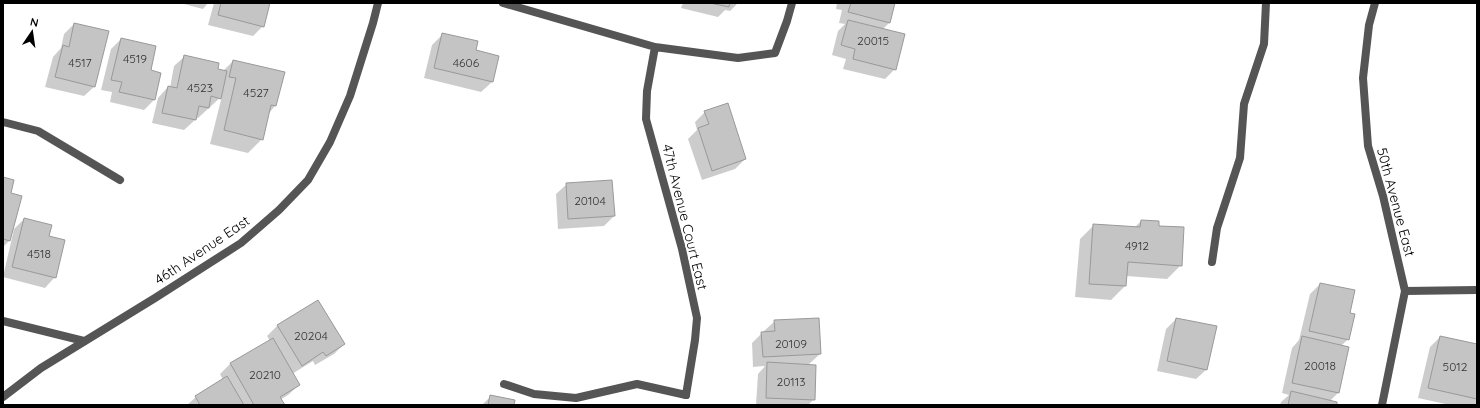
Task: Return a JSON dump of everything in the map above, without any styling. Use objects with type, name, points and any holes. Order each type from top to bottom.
[{"type":"street","name":"46th Avenue East","points":[[3,397],[41,368],[241,243],[280,210],[308,180],[330,142],[350,96],[378,3]]},
{"type":"street","points":[[503,3],[655,47],[738,58],[775,53],[792,3]]},
{"type":"street","points":[[1212,262],[1217,228],[1240,158],[1244,104],[1264,44],[1266,3]]},
{"type":"street","name":"50th Avenue East","points":[[1375,3],[1369,25],[1363,78],[1368,146],[1383,196],[1405,291],[1382,405]]},
{"type":"street","name":"47th Avenue Court East","points":[[504,384],[534,394],[576,398],[637,384],[686,395],[697,318],[682,249],[646,119],[647,91],[655,47]]},
{"type":"street","points":[[3,122],[38,131],[120,180]]},
{"type":"street","points":[[1405,291],[1477,290]]},
{"type":"street","points":[[3,321],[84,341]]},
{"type":"building","points":[[221,3],[270,3],[264,27],[218,15]]},
{"type":"building","points":[[710,3],[730,3],[729,7]]},
{"type":"building","points":[[851,3],[895,3],[890,23],[848,12]]},
{"type":"building","points":[[848,20],[905,34],[896,70],[853,59],[855,49],[841,45]]},
{"type":"building","points":[[74,23],[109,31],[95,87],[55,77],[63,45],[69,47]]},
{"type":"building","points":[[442,33],[478,41],[476,50],[499,56],[493,82],[434,68]]},
{"type":"building","points":[[121,38],[156,46],[151,70],[161,73],[155,100],[119,92],[122,82],[111,80]]},
{"type":"building","points":[[184,55],[219,63],[218,69],[227,71],[221,99],[211,96],[209,108],[199,106],[196,120],[162,113],[168,86],[177,88]]},
{"type":"building","points":[[233,60],[285,72],[276,106],[271,105],[263,140],[224,130],[236,78],[229,77]]},
{"type":"building","points":[[728,103],[746,159],[712,171],[698,128],[709,124],[704,111]]},
{"type":"building","points":[[3,177],[14,180],[11,193],[22,196],[10,241],[3,239]]},
{"type":"building","points":[[612,180],[615,216],[568,219],[566,183]]},
{"type":"building","points":[[24,218],[52,225],[49,236],[65,240],[56,278],[12,267]]},
{"type":"building","points":[[1141,220],[1159,221],[1159,226],[1184,227],[1182,266],[1128,262],[1126,286],[1089,284],[1093,224],[1140,227]]},
{"type":"building","points":[[1320,283],[1355,290],[1350,313],[1355,314],[1349,340],[1309,331]]},
{"type":"building","points":[[318,300],[345,344],[326,356],[323,352],[302,366],[277,325]]},
{"type":"building","points":[[819,318],[821,354],[763,357],[761,332],[775,331],[774,320]]},
{"type":"building","points":[[1176,318],[1217,326],[1207,370],[1167,361]]},
{"type":"building","points":[[1302,336],[1349,347],[1339,393],[1292,383]]},
{"type":"building","points":[[1440,336],[1477,344],[1477,399],[1428,388]]},
{"type":"building","points":[[273,338],[300,385],[280,397],[285,405],[254,405],[230,363]]},
{"type":"building","points":[[767,362],[816,365],[815,400],[766,398]]},
{"type":"building","points":[[227,376],[244,405],[200,405],[195,396]]},
{"type":"building","points":[[1291,391],[1337,402],[1337,405],[1288,405]]},
{"type":"building","points":[[490,395],[515,400],[514,405],[488,405]]}]
